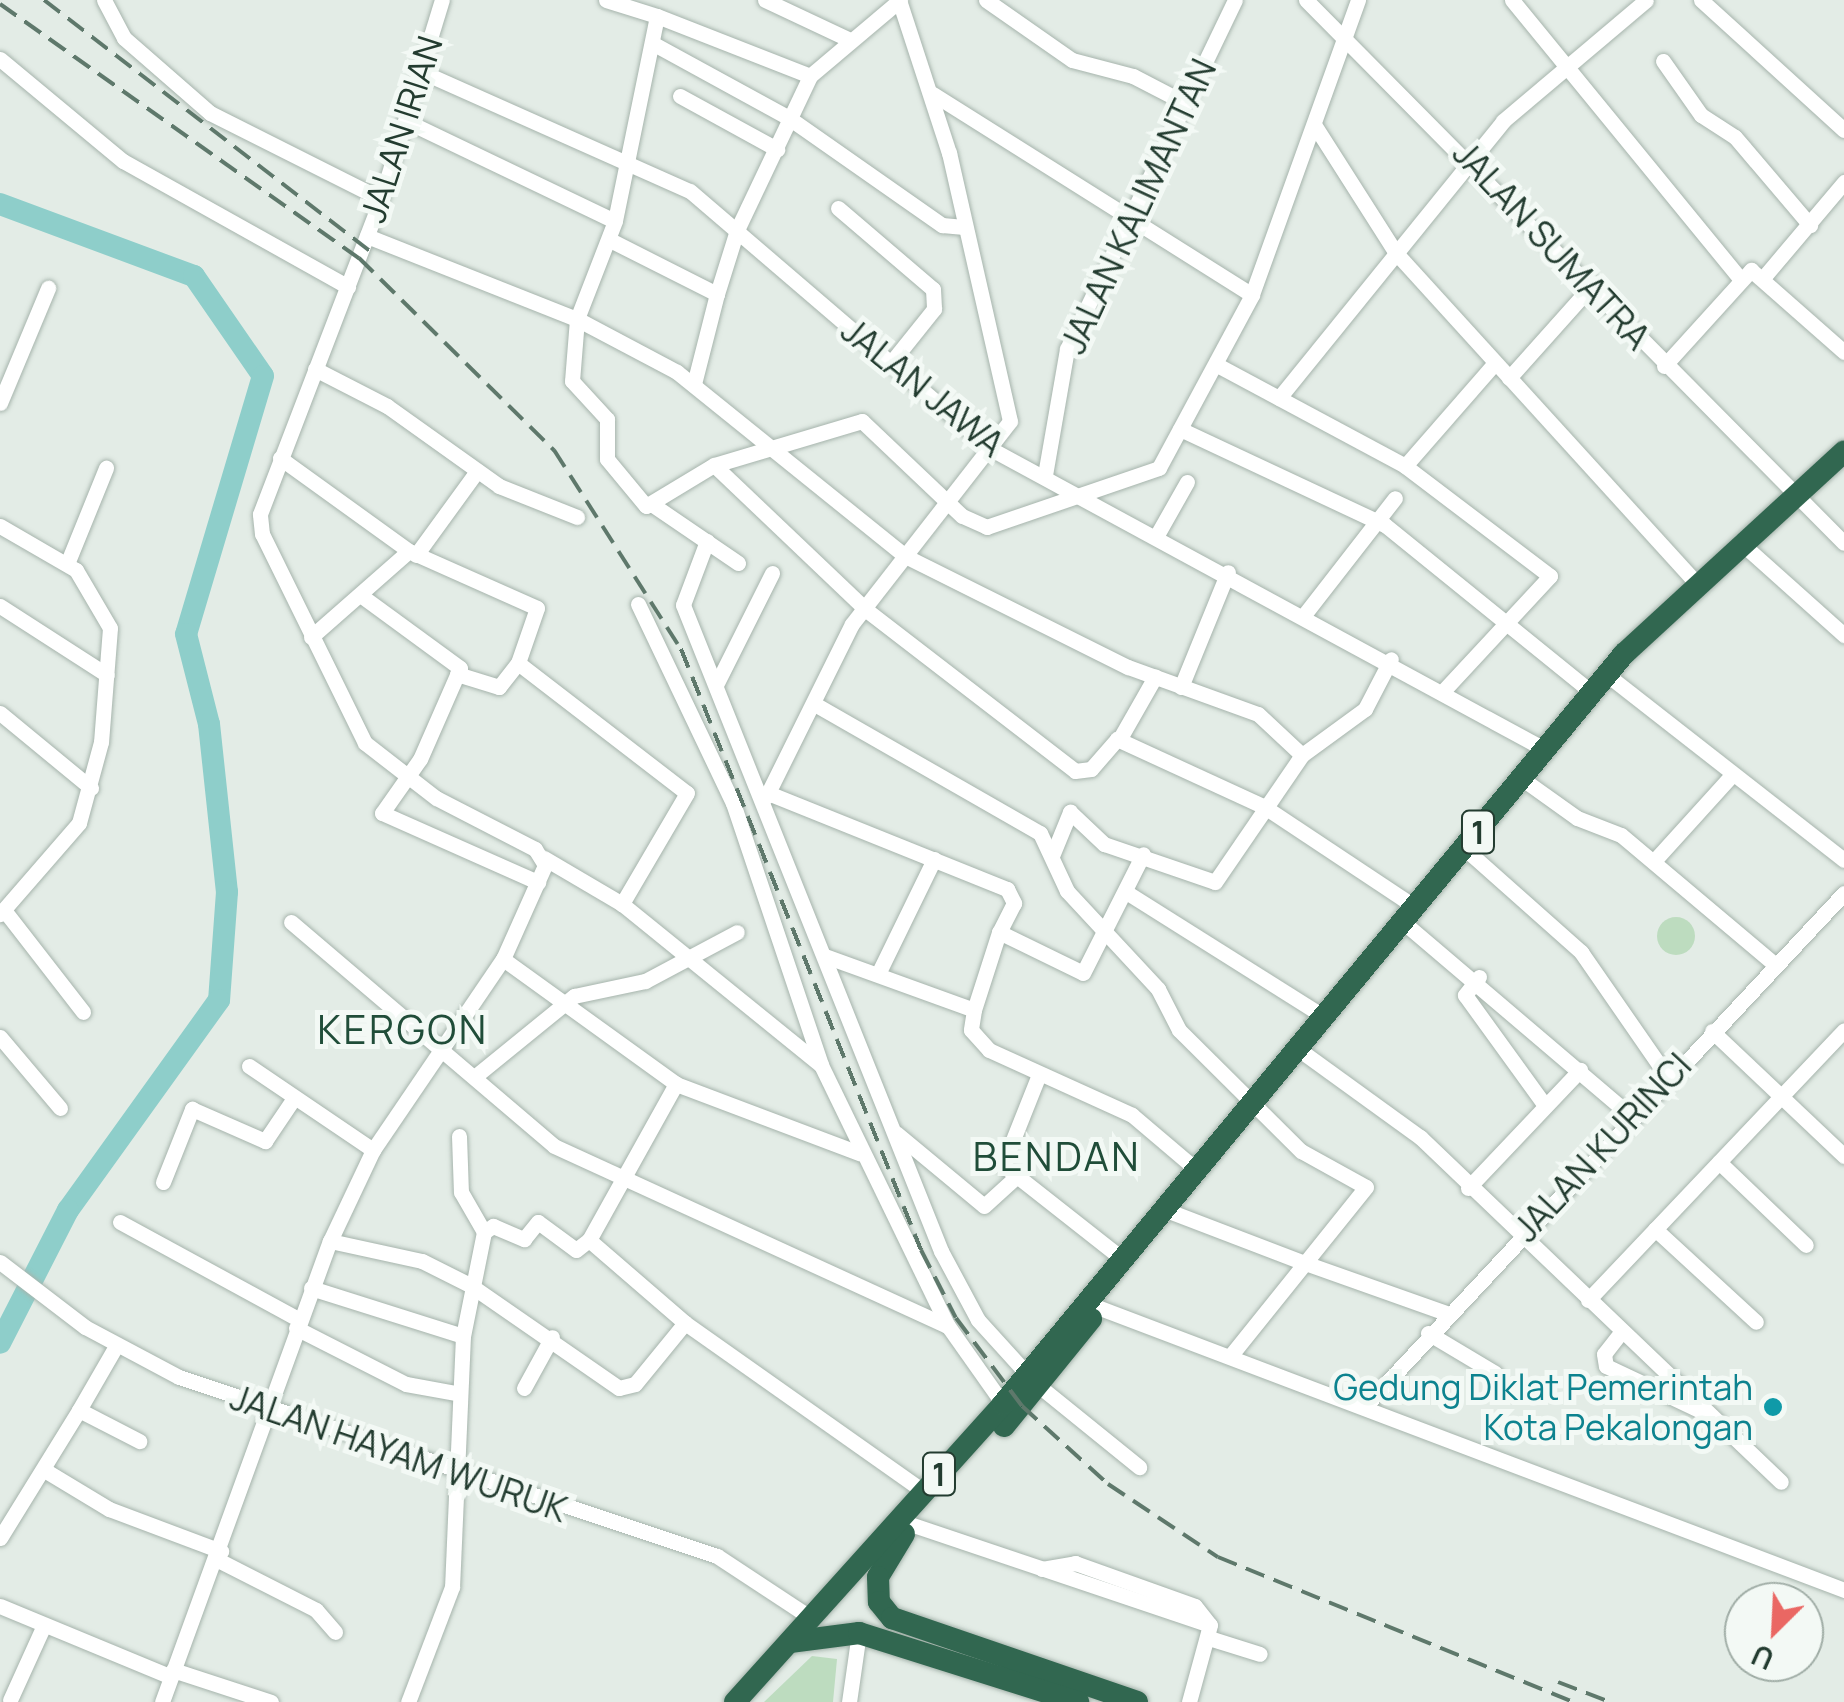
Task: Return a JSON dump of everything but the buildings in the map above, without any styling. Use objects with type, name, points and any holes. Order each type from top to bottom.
[{"type":"highway","name":"1","points":[[1092,1305],[1121,1258],[1301,1051],[1598,683],[1740,542],[1844,452]]},
{"type":"highway","name":"1","points":[[1078,1702],[950,1649],[883,1610],[876,1590],[886,1557],[1033,1380],[1140,1239]]},
{"type":"highway","name":"1","points":[[735,1702],[1003,1404],[1033,1380]]},
{"type":"highway","name":"1","points":[[790,1642],[858,1633],[950,1649],[1137,1702]]},
{"type":"street","points":[[104,0],[124,38],[210,113],[381,199]]},
{"type":"street","name":"JALAN IRIAN","points":[[442,0],[408,122],[381,199],[280,458],[262,534],[365,743],[407,780],[622,904],[821,1065]]},
{"type":"street","points":[[606,0],[810,76]]},
{"type":"street","points":[[765,0],[850,40]]},
{"type":"street","points":[[694,384],[737,230],[810,76],[899,0],[933,94],[1010,412],[991,449],[866,609],[818,706],[767,795]]},
{"type":"street","points":[[986,0],[1086,67],[1133,76],[1185,103]]},
{"type":"street","name":"JALAN KALIMANTAN","points":[[1045,475],[1067,349],[1235,0]]},
{"type":"street","name":"JALAN SUMATRA","points":[[1306,0],[1474,160],[1594,283],[1664,366],[1844,543]]},
{"type":"street","points":[[653,505],[714,466],[768,443],[862,422],[949,503],[986,527],[1159,468],[1252,295],[1358,0]]},
{"type":"street","points":[[1512,0],[1562,69],[1738,276]]},
{"type":"street","points":[[1279,398],[1474,160],[1562,69],[1646,0]]},
{"type":"street","points":[[1701,0],[1842,122]]},
{"type":"street","points":[[657,16],[610,240],[577,319],[572,381],[607,419],[610,464],[653,505],[738,562]]},
{"type":"street","points":[[652,44],[789,118],[942,225],[964,227]]},
{"type":"street","points":[[0,59],[123,162],[348,288]]},
{"type":"street","points":[[1663,61],[1701,115],[1735,137],[1810,225]]},
{"type":"street","name":"JALAN JAWA","points":[[420,71],[628,158],[690,191],[991,449],[1445,688],[1544,749]]},
{"type":"street","points":[[933,94],[1252,295]]},
{"type":"street","points":[[680,96],[778,149]]},
{"type":"street","points":[[408,122],[615,221]]},
{"type":"street","points":[[1315,126],[1396,253],[1697,584]]},
{"type":"street","points":[[1763,278],[1844,182]]},
{"type":"street","points":[[838,208],[933,290],[934,309],[890,364]]},
{"type":"street","points":[[367,236],[577,319],[694,384],[905,556],[1155,677],[1258,714],[1302,755]]},
{"type":"street","points":[[610,240],[717,294]]},
{"type":"street","points":[[1664,366],[1738,276],[1751,270],[1844,352]]},
{"type":"street","points":[[1509,378],[1594,283]]},
{"type":"street","points":[[0,403],[48,288]]},
{"type":"street","points":[[1405,466],[1496,363]]},
{"type":"street","points":[[1217,364],[1405,466],[1550,576],[1445,688]]},
{"type":"street","points":[[314,369],[386,406],[477,472],[577,518]]},
{"type":"street","points":[[1180,429],[1375,520],[1500,626],[1598,683],[1844,860]]},
{"type":"street","points":[[280,458],[412,553],[537,608],[518,663],[499,688],[452,686]]},
{"type":"street","points":[[714,466],[866,609],[1075,771],[1086,772],[1120,740],[1155,677]]},
{"type":"street","points":[[68,564],[106,468]]},
{"type":"street","points":[[311,637],[412,553],[477,472]]},
{"type":"street","points":[[1158,535],[1187,482]]},
{"type":"street","points":[[1304,615],[1395,498]]},
{"type":"street","points":[[0,526],[68,564],[104,606],[107,676],[91,788],[56,860],[4,904],[83,1012]]},
{"type":"street","points":[[706,541],[682,605],[767,795],[824,956],[956,1284],[1033,1380],[1138,1467]]},
{"type":"street","points":[[1740,542],[1844,635]]},
{"type":"street","points":[[1181,687],[1228,572]]},
{"type":"street","points":[[718,682],[772,573]]},
{"type":"street","points":[[364,596],[458,664],[452,686],[407,780],[382,813],[538,882]]},
{"type":"street","points":[[638,604],[734,803],[821,1065],[859,1153],[948,1326],[1003,1404]]},
{"type":"street","points":[[0,606],[107,676]]},
{"type":"street","points":[[1052,856],[1070,812],[1104,844],[1143,854],[1216,882],[1263,806],[1302,755],[1365,709],[1391,660]]},
{"type":"street","points":[[518,663],[690,798],[622,904]]},
{"type":"street","points":[[818,706],[1022,820],[1052,856],[1067,891],[1158,989],[1179,1030],[1315,1162],[1366,1187],[1231,1355]]},
{"type":"street","points":[[0,712],[91,788]]},
{"type":"street","points":[[1120,740],[1263,806],[1409,914],[1632,1116]]},
{"type":"street","points":[[1654,861],[1731,776]]},
{"type":"street","points":[[1522,778],[1654,861],[1774,964]]},
{"type":"street","points":[[767,795],[1007,889],[1014,903],[974,1010],[976,1038],[1038,1077],[1132,1115],[1198,1171]]},
{"type":"street","points":[[1464,848],[1581,952],[1668,1076]]},
{"type":"street","points":[[1000,932],[1079,974],[1106,933],[1143,854]]},
{"type":"street","points":[[162,1702],[272,1413],[297,1324],[330,1241],[373,1150],[503,959],[538,882],[544,858]]},
{"type":"street","points":[[878,974],[934,859]]},
{"type":"street","points":[[1126,892],[1326,1018]]},
{"type":"street","name":"JALAN KURINCI","points":[[1365,1406],[1446,1312],[1844,893]]},
{"type":"street","points":[[291,922],[478,1074],[541,1138],[948,1326]]},
{"type":"street","points":[[478,1074],[562,1004],[691,958],[736,932]]},
{"type":"street","points":[[824,956],[974,1010]]},
{"type":"street","points":[[503,959],[676,1084],[859,1153]]},
{"type":"street","points":[[1479,977],[1465,995],[1544,1104]]},
{"type":"street","points":[[1712,1031],[1844,1156]]},
{"type":"street","points":[[1588,1300],[1779,1095],[1842,1035]]},
{"type":"street","points":[[0,1037],[60,1108]]},
{"type":"street","points":[[1301,1051],[1375,1101],[1781,1482]]},
{"type":"street","points":[[249,1066],[373,1150]]},
{"type":"street","points":[[1468,1188],[1580,1070]]},
{"type":"street","points":[[1038,1077],[1002,1157],[1016,1176],[1121,1258]]},
{"type":"street","points":[[408,1702],[452,1587],[462,1475],[456,1393],[470,1285],[484,1232],[492,1226],[524,1239],[538,1222],[576,1250],[588,1240],[676,1084]]},
{"type":"street","points":[[163,1182],[192,1109],[265,1140],[294,1098]]},
{"type":"street","points":[[894,1132],[984,1206],[1016,1176]]},
{"type":"street","points":[[459,1136],[461,1192],[484,1232]]},
{"type":"street","points":[[1719,1162],[1806,1245]]},
{"type":"street","points":[[1166,1210],[1446,1312]]},
{"type":"street","points":[[120,1222],[406,1384],[456,1393]]},
{"type":"street","points":[[1655,1229],[1756,1322]]},
{"type":"street","points":[[588,1240],[685,1323],[924,1491]]},
{"type":"street","points":[[330,1241],[422,1261],[470,1285],[630,1389],[685,1323]]},
{"type":"street","name":"JALAN HAYAM WURUK","points":[[0,1262],[116,1346],[272,1413],[718,1556],[810,1618]]},
{"type":"street","points":[[311,1288],[463,1336]]},
{"type":"street","points":[[1092,1305],[1844,1590]]},
{"type":"street","points":[[1622,1331],[1604,1354],[1606,1366],[1714,1416]]},
{"type":"street","points":[[1428,1333],[1495,1373]]},
{"type":"street","points":[[524,1388],[552,1337]]},
{"type":"street","points":[[0,1538],[46,1471],[116,1346]]},
{"type":"street","points":[[80,1410],[139,1441]]},
{"type":"street","points":[[46,1471],[109,1508],[219,1555],[316,1610],[335,1632]]},
{"type":"street","points":[[913,1525],[1210,1631],[1260,1654]]},
{"type":"street","points":[[0,1606],[172,1674],[271,1702]]},
{"type":"street","points":[[8,1699],[44,1625]]},
{"type":"street","points":[[1189,1702],[1210,1631]]},
{"type":"street","points":[[849,1702],[858,1633]]},
{"type":"green space","points":[[1676,917],[1689,923],[1695,936],[1689,949],[1676,955],[1663,949],[1657,936],[1663,923]]},
{"type":"green space","points":[[812,1656],[837,1659],[833,1702],[764,1702]]},
{"type":"waterway","points":[[0,204],[194,276],[263,376],[186,634],[209,724],[227,892],[219,1000],[68,1210],[0,1343]]},
{"type":"railway","points":[[44,0],[373,253]]},
{"type":"railway","points":[[0,4],[359,258],[554,450],[681,649],[921,1250],[956,1318],[1022,1406],[1108,1484],[1218,1557],[1574,1702]]},
{"type":"railway","points":[[1558,1682],[1610,1702]]},
{"type":"place","name":"Gedung Diklat Pemerintah Kota Pekalongan","points":[[1773,1407]]},
{"type":"district","name":"KERGON","points":[[403,1029]]},
{"type":"district","name":"BENDAN","points":[[1057,1156]]}]
